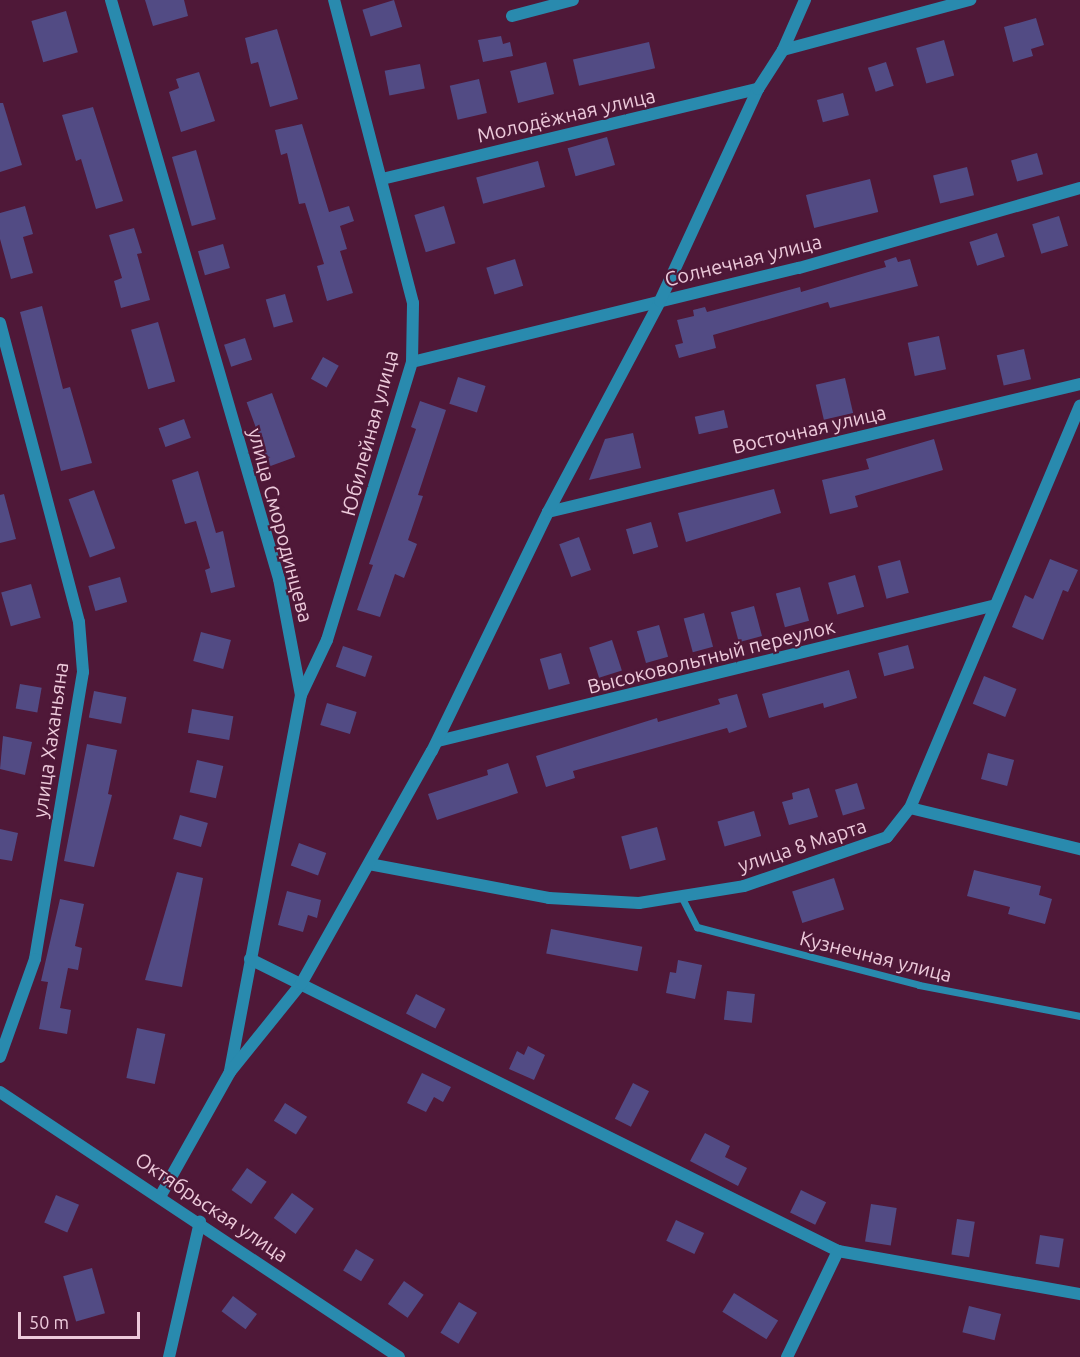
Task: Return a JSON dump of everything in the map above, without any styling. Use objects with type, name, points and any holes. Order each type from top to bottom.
[{"type":"street","name":"улица Смородинцева","points":[[111,0],[279,579],[301,695],[230,1072],[161,1195]]},
{"type":"street","name":"Юбилейная улица","points":[[301,695],[327,640],[412,362],[413,303],[334,0]]},
{"type":"street","points":[[512,16],[573,0]]},
{"type":"street","points":[[230,1072],[301,984],[438,741],[548,512],[660,301],[758,89],[783,50],[804,0]]},
{"type":"street","points":[[783,50],[970,0]]},
{"type":"street","name":"Молодёжная улица","points":[[382,179],[758,89]]},
{"type":"street","name":"Солнечная улица","points":[[412,362],[799,268],[1080,188]]},
{"type":"street","name":"улица Хаханьяна","points":[[0,323],[79,622],[83,672],[35,959],[0,1057]]},
{"type":"street","name":"Восточная улица","points":[[548,512],[1080,384]]},
{"type":"street","name":"улица 8 Марта","points":[[369,864],[549,898],[639,903],[682,898],[744,886],[887,837],[910,808],[992,606],[1080,405]]},
{"type":"street","name":"Высоковольтный переулок","points":[[438,741],[992,606]]},
{"type":"street","points":[[910,808],[1080,849]]},
{"type":"street","points":[[250,959],[838,1251],[1080,1294]]},
{"type":"street","name":"Октябрьская улица","points":[[0,1092],[161,1195],[399,1357]]},
{"type":"street","points":[[169,1357],[200,1222]]},
{"type":"street","points":[[788,1357],[838,1251]]},
{"type":"lane","name":"Кузнечная улица","points":[[682,898],[697,927],[919,985],[1080,1016]]},
{"type":"building","points":[[145,0],[184,0],[188,16],[153,26]]},
{"type":"building","points":[[394,0],[402,27],[371,36],[362,10]]},
{"type":"building","points":[[66,11],[78,52],[43,62],[31,21]]},
{"type":"building","points":[[1036,18],[1044,45],[1031,49],[1033,56],[1013,62],[1004,27]]},
{"type":"building","points":[[277,29],[298,99],[270,107],[258,62],[251,64],[245,38]]},
{"type":"building","points":[[501,36],[503,44],[510,42],[513,56],[483,62],[478,40]]},
{"type":"building","points":[[944,40],[954,76],[926,84],[916,48]]},
{"type":"building","points":[[649,42],[655,68],[579,86],[573,60]]},
{"type":"building","points":[[546,62],[554,94],[518,103],[510,71]]},
{"type":"building","points":[[886,62],[894,86],[876,92],[868,68]]},
{"type":"building","points":[[420,64],[425,89],[389,95],[385,71]]},
{"type":"building","points":[[199,72],[215,121],[181,132],[169,92],[179,88],[176,79]]},
{"type":"building","points":[[479,79],[487,113],[458,120],[450,86]]},
{"type":"building","points":[[843,93],[849,115],[823,122],[817,100]]},
{"type":"building","points":[[0,103],[3,103],[22,165],[0,172]]},
{"type":"building","points":[[93,107],[123,201],[96,209],[81,159],[76,161],[62,115]]},
{"type":"building","points":[[302,124],[329,212],[349,206],[354,221],[340,226],[347,249],[340,251],[353,293],[327,301],[317,266],[324,264],[305,203],[299,204],[287,153],[281,155],[275,130]]},
{"type":"building","points":[[607,137],[615,165],[576,176],[568,148]]},
{"type":"building","points":[[196,150],[216,219],[192,226],[172,157]]},
{"type":"building","points":[[1037,153],[1043,174],[1017,182],[1011,160]]},
{"type":"building","points":[[538,161],[545,187],[483,204],[476,178]]},
{"type":"building","points":[[967,167],[974,195],[940,204],[933,175]]},
{"type":"building","points":[[870,179],[878,212],[814,228],[806,195]]},
{"type":"building","points":[[25,206],[33,234],[23,237],[33,273],[11,279],[0,239],[0,213]]},
{"type":"building","points":[[444,206],[455,243],[426,252],[414,215]]},
{"type":"building","points":[[1059,216],[1068,246],[1041,254],[1032,224]]},
{"type":"building","points":[[134,228],[142,253],[137,254],[150,300],[121,308],[114,281],[122,278],[109,235]]},
{"type":"building","points":[[997,233],[1005,257],[977,266],[969,242]]},
{"type":"building","points":[[223,244],[230,268],[205,275],[198,251]]},
{"type":"building","points":[[896,257],[898,262],[910,259],[918,286],[830,308],[828,302],[713,335],[716,348],[679,358],[675,345],[683,343],[677,320],[694,316],[693,310],[705,307],[707,312],[800,287],[801,292],[886,267],[884,261]]},
{"type":"building","points":[[515,259],[523,286],[494,295],[486,268]]},
{"type":"building","points":[[285,294],[293,322],[274,327],[266,300]]},
{"type":"building","points":[[42,306],[63,389],[70,387],[92,463],[61,471],[20,312]]},
{"type":"building","points":[[158,322],[175,382],[148,389],[131,330]]},
{"type":"building","points":[[939,336],[946,369],[915,376],[908,343]]},
{"type":"building","points":[[245,338],[252,360],[231,367],[224,345]]},
{"type":"building","points":[[1024,349],[1031,379],[1004,386],[997,355]]},
{"type":"building","points":[[323,357],[339,366],[327,388],[311,379]]},
{"type":"building","points":[[458,377],[486,386],[477,413],[449,404]]},
{"type":"building","points":[[845,378],[853,413],[824,420],[816,385]]},
{"type":"building","points":[[272,393],[295,457],[270,466],[247,402]]},
{"type":"building","points":[[420,401],[446,410],[418,495],[423,496],[408,540],[417,544],[404,578],[395,574],[380,617],[357,610],[373,565],[369,564],[416,429],[411,427]]},
{"type":"building","points":[[724,410],[728,428],[699,434],[695,417]]},
{"type":"building","points":[[184,419],[191,438],[165,447],[159,428]]},
{"type":"building","points":[[633,433],[641,468],[589,480],[605,439]]},
{"type":"building","points":[[934,439],[943,470],[855,496],[858,507],[830,514],[822,480],[869,469],[866,459]]},
{"type":"building","points":[[198,471],[216,533],[223,531],[235,587],[211,593],[205,570],[210,568],[196,521],[185,524],[172,480]]},
{"type":"building","points":[[774,489],[781,513],[686,542],[678,513]]},
{"type":"building","points":[[94,490],[115,548],[90,557],[69,499]]},
{"type":"building","points":[[4,494],[16,539],[0,543],[0,495]]},
{"type":"building","points":[[651,522],[658,547],[633,554],[626,529]]},
{"type":"building","points":[[579,537],[591,570],[571,577],[559,544]]},
{"type":"building","points":[[1050,559],[1078,570],[1068,592],[1063,590],[1043,640],[1012,627],[1025,595],[1033,599]]},
{"type":"building","points":[[900,560],[909,593],[887,599],[878,566]]},
{"type":"building","points":[[855,575],[864,607],[837,614],[828,583]]},
{"type":"building","points":[[120,577],[127,602],[95,611],[88,586]]},
{"type":"building","points":[[31,584],[41,618],[11,626],[1,593]]},
{"type":"building","points":[[800,587],[809,621],[785,627],[776,593]]},
{"type":"building","points":[[754,606],[762,636],[739,642],[731,612]]},
{"type":"building","points":[[704,613],[713,647],[693,652],[684,618]]},
{"type":"building","points":[[659,625],[668,657],[646,663],[637,631]]},
{"type":"building","points":[[201,632],[231,640],[223,669],[193,661]]},
{"type":"building","points":[[612,640],[622,670],[599,678],[589,647]]},
{"type":"building","points":[[908,645],[914,668],[884,676],[878,653]]},
{"type":"building","points":[[343,646],[372,656],[365,677],[336,667]]},
{"type":"building","points":[[561,653],[570,684],[549,690],[540,659]]},
{"type":"building","points":[[849,670],[857,698],[824,708],[823,703],[769,718],[762,694]]},
{"type":"building","points":[[984,676],[1016,689],[1005,717],[973,704]]},
{"type":"building","points":[[20,684],[42,688],[37,712],[16,709]]},
{"type":"building","points":[[94,691],[126,697],[121,724],[89,718]]},
{"type":"building","points":[[737,694],[747,727],[729,733],[727,728],[573,771],[575,778],[546,787],[536,756],[657,718],[658,722],[720,704],[718,699]]},
{"type":"building","points":[[327,703],[357,712],[350,734],[320,725]]},
{"type":"building","points":[[192,709],[233,716],[229,740],[188,733]]},
{"type":"building","points":[[3,736],[32,742],[25,775],[0,769]]},
{"type":"building","points":[[87,744],[117,750],[108,794],[112,795],[94,867],[64,861]]},
{"type":"building","points":[[988,753],[1014,760],[1007,786],[981,779]]},
{"type":"building","points":[[197,760],[223,766],[216,798],[190,792]]},
{"type":"building","points":[[508,763],[518,793],[437,820],[428,794],[488,775],[487,770]]},
{"type":"building","points":[[857,783],[865,809],[843,816],[835,790]]},
{"type":"building","points":[[809,788],[818,817],[789,825],[782,802],[793,799],[792,793]]},
{"type":"building","points":[[754,811],[761,836],[725,846],[717,821]]},
{"type":"building","points":[[180,815],[208,823],[201,847],[173,839]]},
{"type":"building","points":[[657,827],[666,860],[630,869],[621,837]]},
{"type":"building","points":[[0,829],[18,833],[12,861],[0,859]]},
{"type":"building","points":[[299,843],[326,853],[318,875],[291,866]]},
{"type":"building","points":[[974,870],[1041,886],[1039,895],[1052,899],[1045,924],[1008,914],[1010,907],[967,896]]},
{"type":"building","points":[[177,872],[203,878],[182,987],[145,980]]},
{"type":"building","points":[[834,878],[844,909],[802,923],[792,892]]},
{"type":"building","points":[[287,891],[321,900],[317,918],[308,915],[303,932],[278,925]]},
{"type":"building","points":[[60,899],[84,904],[75,946],[82,948],[78,970],[68,968],[60,1008],[71,1010],[67,1034],[39,1029],[48,982],[41,981]]},
{"type":"building","points":[[551,929],[642,947],[638,971],[546,954]]},
{"type":"building","points":[[678,960],[702,965],[695,999],[666,993],[670,972],[676,973]]},
{"type":"building","points":[[727,991],[755,994],[752,1023],[724,1020]]},
{"type":"building","points":[[416,994],[445,1009],[435,1029],[406,1014]]},
{"type":"building","points":[[137,1028],[165,1034],[155,1084],[126,1078]]},
{"type":"building","points":[[528,1046],[545,1055],[534,1080],[509,1069],[517,1051],[524,1055]]},
{"type":"building","points":[[422,1073],[451,1087],[443,1102],[434,1097],[426,1112],[407,1103]]},
{"type":"building","points":[[633,1083],[649,1091],[631,1127],[615,1119]]},
{"type":"building","points":[[285,1103],[307,1117],[296,1135],[274,1121]]},
{"type":"building","points":[[705,1133],[730,1146],[725,1157],[747,1168],[738,1186],[690,1161]]},
{"type":"building","points":[[247,1168],[267,1182],[251,1204],[232,1190]]},
{"type":"building","points":[[801,1190],[826,1202],[815,1225],[790,1212]]},
{"type":"building","points":[[292,1193],[314,1209],[296,1234],[274,1218]]},
{"type":"building","points":[[56,1195],[79,1205],[67,1232],[44,1223]]},
{"type":"building","points":[[871,1204],[897,1208],[891,1246],[865,1242]]},
{"type":"building","points":[[957,1219],[975,1222],[969,1257],[951,1255]]},
{"type":"building","points":[[676,1220],[704,1233],[694,1254],[666,1241]]},
{"type":"building","points":[[1040,1235],[1064,1239],[1059,1267],[1035,1264]]},
{"type":"building","points":[[356,1249],[374,1260],[361,1281],[343,1270]]},
{"type":"building","points":[[92,1268],[105,1313],[76,1321],[63,1276]]},
{"type":"building","points":[[404,1281],[424,1295],[408,1318],[388,1304]]},
{"type":"building","points":[[734,1293],[778,1321],[766,1339],[722,1312]]},
{"type":"building","points":[[233,1296],[257,1314],[246,1329],[222,1311]]},
{"type":"building","points":[[459,1302],[477,1313],[458,1344],[440,1333]]},
{"type":"building","points":[[969,1306],[1001,1314],[994,1340],[962,1332]]}]
